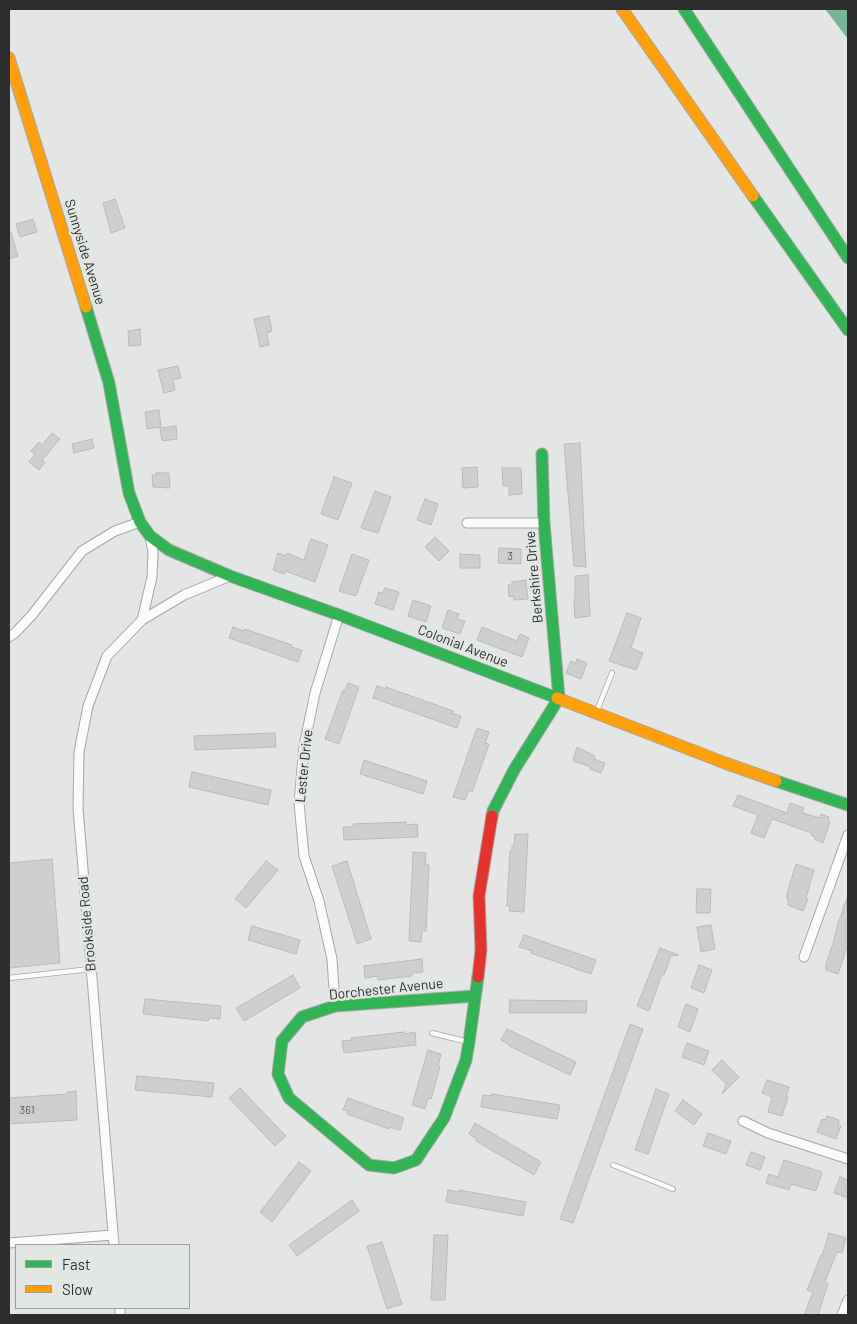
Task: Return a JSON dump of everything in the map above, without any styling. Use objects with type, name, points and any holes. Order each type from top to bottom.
[{"type":"main road","points":[[622,9],[848,330]]},
{"type":"main road","points":[[684,9],[848,258]]},
{"type":"main road","name":"Sunnyside Avenue","points":[[9,58],[102,358],[117,422],[122,458]]},
{"type":"main road","points":[[790,250],[848,342]]},
{"type":"main road","name":"Berkshire Drive","points":[[542,454],[544,523],[559,698]]},
{"type":"main road","name":"Colonial Avenue","points":[[122,458],[129,493],[140,522],[150,536],[169,550],[230,576],[559,698],[725,763],[848,806]]},
{"type":"main road","name":"Dorchester Avenue","points":[[475,996],[335,1006],[302,1017],[282,1041],[278,1074],[289,1098],[369,1165],[394,1168],[416,1160],[444,1118],[466,1060],[469,1042],[475,996],[481,950],[479,896],[493,811],[514,770],[559,698]]},
{"type":"street","points":[[9,636],[16,633],[32,615],[82,551],[115,531],[140,522]]},
{"type":"street","points":[[467,523],[544,523]]},
{"type":"street","points":[[142,620],[152,577],[153,552],[150,536]]},
{"type":"street","name":"Brookside Road","points":[[114,1244],[78,808],[79,752],[88,706],[107,656],[142,620],[184,596],[230,576]]},
{"type":"street","name":"Lester Drive","points":[[335,1006],[332,959],[319,901],[304,856],[299,803],[304,746],[315,693],[339,615]]},
{"type":"street","points":[[804,958],[848,835]]},
{"type":"street","points":[[743,1121],[768,1133],[848,1159]]},
{"type":"street","points":[[9,1243],[112,1235]]},
{"type":"street","points":[[842,1315],[848,1300]]},
{"type":"lane","points":[[596,712],[612,673]]},
{"type":"lane","points":[[9,978],[91,969]]},
{"type":"lane","points":[[432,1033],[469,1042]]},
{"type":"lane","points":[[613,1165],[673,1189]]},
{"type":"shaded area","points":[[825,9],[848,9],[848,39]]},
{"type":"building","points":[[115,199],[125,228],[111,233],[103,203]]},
{"type":"building","points":[[33,219],[37,232],[20,237],[16,224]]},
{"type":"building","points":[[9,233],[11,233],[18,256],[9,259]]},
{"type":"building","points":[[269,316],[272,331],[267,333],[269,345],[260,347],[254,319]]},
{"type":"building","points":[[140,329],[141,345],[129,346],[128,331]]},
{"type":"building","points":[[178,366],[181,378],[173,380],[175,390],[164,393],[158,370]]},
{"type":"building","points":[[159,410],[161,427],[147,429],[145,412]]},
{"type":"building","points":[[176,426],[177,439],[162,441],[160,428]]},
{"type":"building","points":[[52,433],[60,439],[42,460],[45,462],[39,470],[29,462],[35,454],[31,451],[39,442],[42,445]]},
{"type":"building","points":[[92,439],[94,448],[74,453],[72,444]]},
{"type":"building","points":[[580,443],[586,567],[574,566],[564,444]]},
{"type":"building","points":[[477,467],[478,487],[463,488],[462,468]]},
{"type":"building","points":[[502,468],[521,468],[522,494],[509,495],[509,486],[503,486]]},
{"type":"building","points":[[156,473],[169,473],[170,488],[153,487],[152,475],[156,475]]},
{"type":"building","points":[[334,477],[352,483],[338,520],[321,514]]},
{"type":"building","points":[[375,491],[391,497],[378,533],[361,528]]},
{"type":"building","points":[[425,499],[438,504],[431,525],[417,520]]},
{"type":"building","points":[[435,537],[449,551],[439,561],[425,547]]},
{"type":"building","points":[[311,539],[328,545],[315,582],[285,571],[284,574],[273,570],[278,553],[286,556],[287,553],[304,560]]},
{"type":"building","points":[[499,548],[521,549],[521,564],[498,563]]},
{"type":"building","points":[[352,554],[369,560],[356,596],[339,591]]},
{"type":"building","points":[[460,554],[480,555],[480,568],[460,568]]},
{"type":"building","points":[[588,575],[590,616],[575,618],[575,576]]},
{"type":"building","points":[[526,580],[528,599],[514,600],[513,596],[509,597],[508,585],[512,585],[512,582]]},
{"type":"building","points":[[385,588],[399,592],[393,610],[375,604],[379,592],[383,593]]},
{"type":"building","points":[[413,600],[431,606],[426,622],[408,616]]},
{"type":"building","points":[[448,610],[459,614],[457,619],[465,621],[460,634],[442,628]]},
{"type":"building","points":[[627,613],[641,618],[631,648],[643,653],[636,670],[609,661]]},
{"type":"building","points":[[233,627],[244,631],[245,629],[302,650],[298,662],[229,638]]},
{"type":"building","points":[[482,627],[517,641],[520,634],[529,638],[522,657],[477,640]]},
{"type":"building","points":[[577,659],[587,663],[581,679],[566,673],[571,661],[576,663]]},
{"type":"building","points":[[348,683],[359,687],[339,744],[325,739],[343,690],[345,691]]},
{"type":"building","points":[[377,686],[386,689],[386,687],[453,711],[452,713],[461,716],[457,728],[373,698]]},
{"type":"building","points":[[477,728],[489,732],[485,743],[489,744],[472,792],[469,790],[465,800],[453,797]]},
{"type":"building","points":[[275,733],[276,747],[195,750],[194,736]]},
{"type":"building","points":[[577,747],[595,756],[594,759],[605,763],[601,773],[590,769],[591,767],[573,761]]},
{"type":"building","points":[[364,760],[427,781],[423,794],[360,774]]},
{"type":"building","points":[[192,772],[271,790],[268,805],[189,787]]},
{"type":"building","points":[[738,795],[787,813],[790,803],[804,808],[802,813],[820,818],[821,814],[829,817],[828,821],[830,822],[823,843],[814,839],[815,837],[811,835],[812,833],[772,819],[764,838],[751,833],[758,815],[733,806]]},
{"type":"building","points":[[406,822],[406,825],[417,824],[418,837],[344,840],[343,827],[353,827],[353,824]]},
{"type":"building","points":[[515,834],[528,834],[524,912],[509,911],[510,906],[507,906],[510,851],[512,851],[512,846],[514,846]]},
{"type":"building","points":[[413,852],[426,853],[425,865],[429,865],[426,931],[422,931],[421,942],[409,941]]},
{"type":"building","points":[[52,859],[60,963],[9,968],[9,863]]},
{"type":"building","points":[[266,861],[278,870],[246,908],[235,899]]},
{"type":"building","points":[[347,861],[371,939],[357,944],[332,866]]},
{"type":"building","points":[[796,864],[814,870],[806,898],[808,899],[803,911],[788,905],[789,900],[786,897]]},
{"type":"building","points":[[697,889],[711,889],[710,913],[696,913]]},
{"type":"building","points":[[847,898],[848,944],[838,974],[826,970],[826,964]]},
{"type":"building","points":[[711,925],[715,949],[701,952],[697,927]]},
{"type":"building","points":[[252,926],[300,940],[296,954],[248,940]]},
{"type":"building","points":[[524,935],[596,960],[591,974],[519,947]]},
{"type":"building","points":[[660,948],[679,955],[671,956],[664,975],[662,974],[649,1011],[637,1006]]},
{"type":"building","points":[[422,959],[423,972],[412,973],[412,976],[378,980],[378,976],[365,978],[364,966]]},
{"type":"building","points":[[699,965],[712,970],[704,993],[691,988]]},
{"type":"building","points":[[293,975],[300,988],[244,1021],[236,1008]]},
{"type":"building","points":[[145,999],[221,1006],[220,1019],[209,1018],[208,1021],[143,1014]]},
{"type":"building","points":[[510,1000],[587,1001],[586,1013],[509,1013]]},
{"type":"building","points":[[686,1004],[698,1009],[690,1032],[678,1027]]},
{"type":"building","points":[[630,1024],[643,1029],[573,1223],[560,1219]]},
{"type":"building","points":[[507,1029],[576,1062],[570,1075],[509,1046],[501,1040]]},
{"type":"building","points":[[404,1032],[405,1034],[415,1032],[416,1045],[344,1053],[342,1041],[352,1040],[351,1038]]},
{"type":"building","points":[[687,1043],[709,1051],[704,1065],[682,1057]]},
{"type":"building","points":[[428,1050],[441,1054],[438,1066],[440,1067],[431,1099],[428,1098],[425,1109],[412,1105]]},
{"type":"building","points":[[722,1060],[739,1077],[722,1094],[727,1082],[725,1083],[712,1070]]},
{"type":"building","points":[[137,1076],[214,1083],[212,1097],[135,1090]]},
{"type":"building","points":[[767,1080],[789,1087],[782,1116],[768,1112],[772,1097],[762,1093]]},
{"type":"building","points":[[240,1088],[286,1136],[275,1146],[229,1098]]},
{"type":"building","points":[[656,1089],[669,1094],[648,1154],[635,1150]]},
{"type":"building","points":[[76,1091],[77,1120],[9,1124],[9,1098],[67,1094],[67,1092]]},
{"type":"building","points":[[492,1094],[560,1105],[557,1119],[481,1107],[483,1095],[492,1096]]},
{"type":"building","points":[[348,1098],[404,1118],[400,1130],[390,1127],[389,1129],[347,1114],[348,1111],[343,1110]]},
{"type":"building","points":[[683,1100],[702,1114],[694,1125],[675,1111]]},
{"type":"building","points":[[827,1116],[839,1120],[838,1125],[841,1126],[836,1139],[817,1132],[822,1119],[825,1120]]},
{"type":"building","points":[[475,1123],[541,1162],[534,1175],[476,1141],[477,1139],[469,1134]]},
{"type":"building","points":[[708,1133],[731,1141],[726,1154],[703,1146]]},
{"type":"building","points":[[751,1152],[765,1157],[760,1170],[746,1165]]},
{"type":"building","points":[[784,1160],[822,1172],[816,1191],[791,1184],[789,1190],[766,1183],[769,1174],[778,1177]]},
{"type":"building","points":[[299,1162],[311,1171],[272,1222],[260,1212]]},
{"type":"building","points":[[840,1177],[848,1180],[848,1198],[834,1193]]},
{"type":"building","points":[[448,1190],[459,1192],[459,1190],[526,1202],[523,1216],[446,1202]]},
{"type":"building","points":[[352,1200],[359,1211],[297,1256],[289,1245]]},
{"type":"building","points":[[829,1233],[846,1238],[842,1253],[837,1252],[825,1282],[828,1284],[818,1315],[804,1315],[813,1292],[807,1290],[822,1256]]},
{"type":"building","points":[[434,1235],[448,1235],[445,1300],[431,1300]]},
{"type":"building","points":[[382,1242],[402,1304],[387,1309],[367,1246]]},
{"type":"traffic: fast","points":[[684,9],[848,258]]},
{"type":"traffic: fast","points":[[753,196],[848,330]]},
{"type":"traffic: fast","points":[[86,307],[109,383],[129,493],[140,522],[150,536],[169,550],[230,576],[339,615],[557,698]]},
{"type":"traffic: fast","points":[[492,816],[514,770],[559,698],[544,523],[542,454]]},
{"type":"traffic: fast","points":[[776,781],[848,805]]},
{"type":"traffic: fast","points":[[475,996],[335,1006],[302,1017],[282,1041],[278,1074],[289,1098],[369,1165],[394,1168],[416,1160],[444,1118],[466,1060],[478,977]]},
{"type":"traffic: slow","points":[[622,9],[753,196]]},
{"type":"traffic: slow","points":[[9,58],[86,307]]},
{"type":"traffic: slow","points":[[557,698],[776,781]]},
{"type":"traffic: jam","points":[[478,977],[481,950],[479,896],[492,816]]}]
